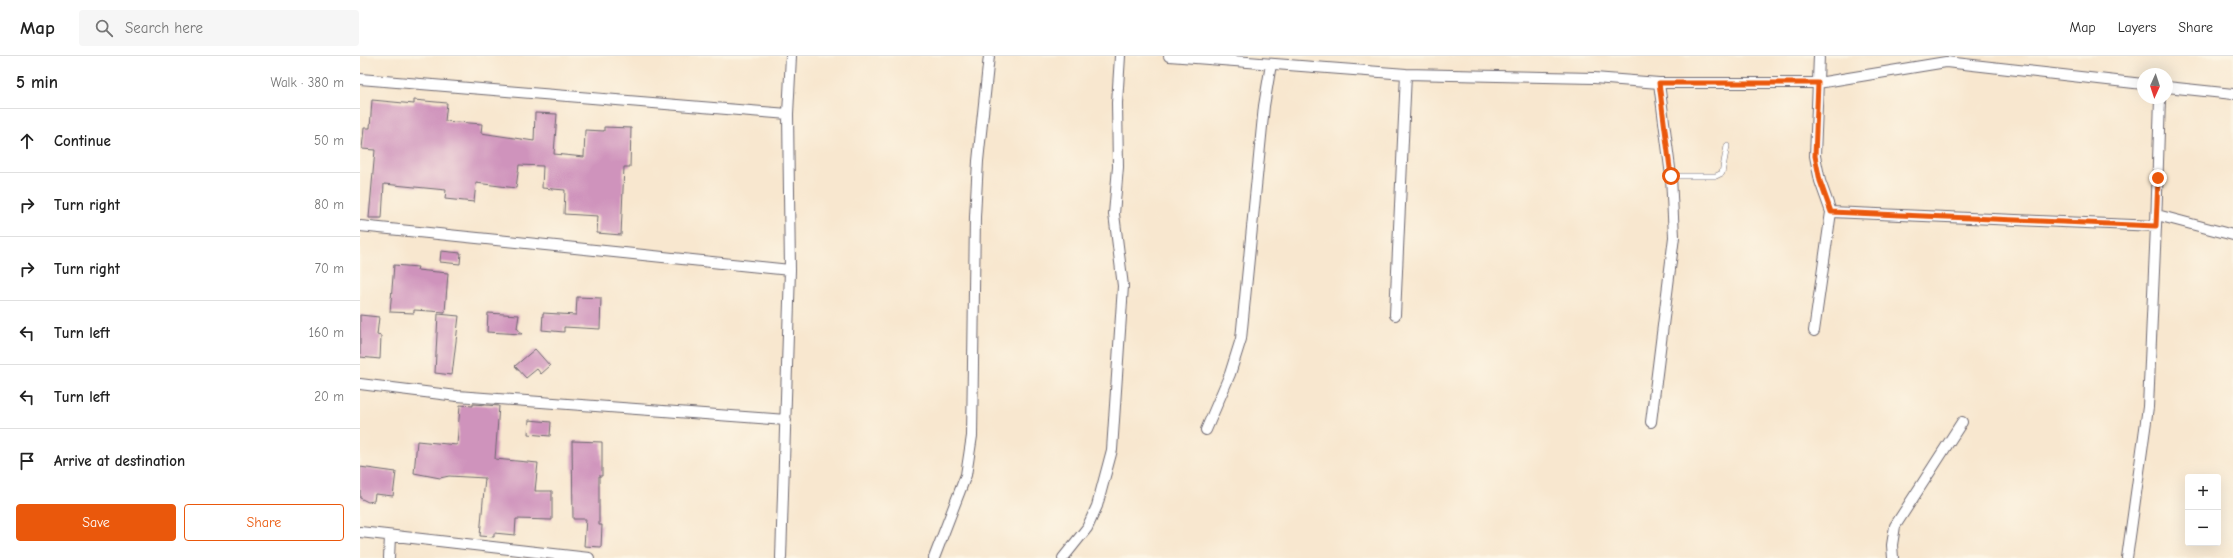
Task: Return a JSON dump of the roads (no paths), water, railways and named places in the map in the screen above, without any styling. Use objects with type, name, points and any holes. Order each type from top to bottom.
[{"type":"street","points":[[781,558],[790,270],[788,114],[791,56]]},
{"type":"street","points":[[934,558],[966,475],[972,436],[975,217],[978,161],[989,56]]},
{"type":"street","points":[[1063,558],[1087,528],[1097,506],[1112,450],[1123,286],[1114,214],[1118,167],[1116,103],[1120,56]]},
{"type":"street","points":[[1169,56],[1406,74],[1594,78],[1659,83],[1818,83],[1946,59],[2137,83]]},
{"type":"street","points":[[1814,331],[1831,212],[1820,181],[1815,156],[1819,56]]},
{"type":"street","points":[[1206,430],[1230,374],[1241,339],[1264,106],[1271,64]]},
{"type":"street","points":[[1395,315],[1406,74]]},
{"type":"street","points":[[360,79],[788,114]]},
{"type":"street","points":[[1651,422],[1674,237],[1671,176],[1659,83]]},
{"type":"street","points":[[2173,88],[2233,94]]},
{"type":"street","points":[[2127,558],[2148,406],[2157,215],[2160,104]]},
{"type":"street","points":[[1831,212],[2156,226]]},
{"type":"street","points":[[2157,215],[2233,235]]},
{"type":"street","points":[[360,226],[790,270]]},
{"type":"street","points":[[360,384],[457,396],[786,420]]},
{"type":"street","points":[[1893,558],[1892,545],[1895,526],[1962,422]]},
{"type":"street","points":[[360,532],[589,558]]},
{"type":"street","points":[[389,558],[390,536]]},
{"type":"lane","points":[[1671,176],[1716,176],[1722,173],[1727,146]]}]
